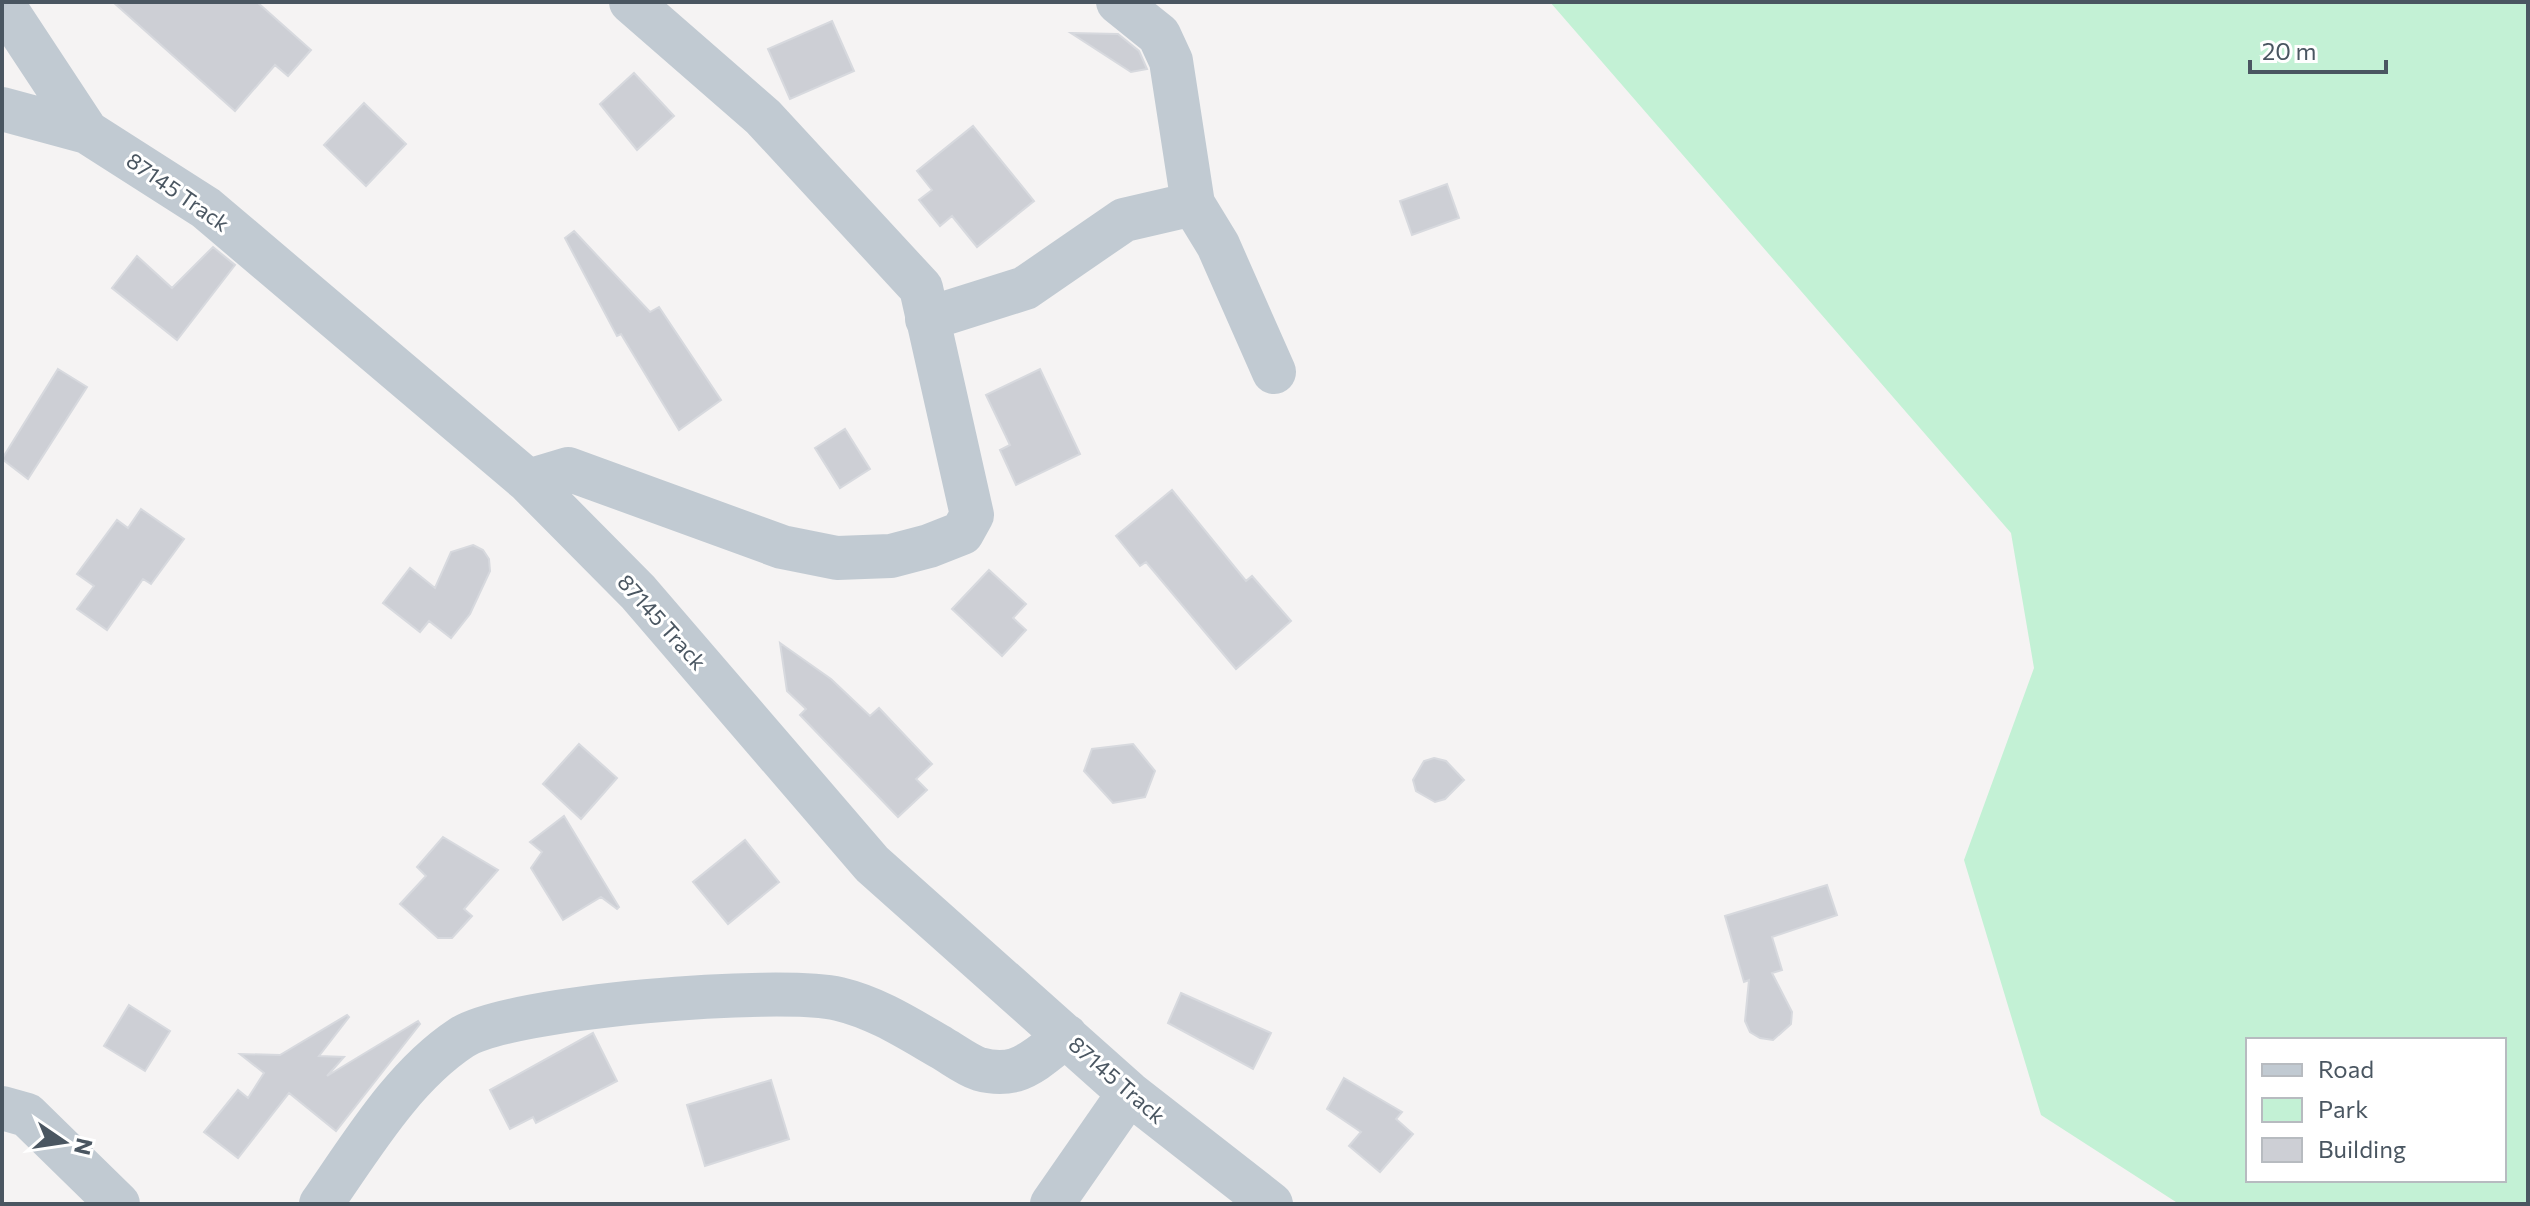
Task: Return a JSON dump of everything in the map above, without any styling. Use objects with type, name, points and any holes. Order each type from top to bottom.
[{"type":"street","points":[[528,481],[568,469],[782,547],[837,558],[891,556],[962,533],[971,522],[971,501],[921,288],[763,117],[631,2]]},
{"type":"street","points":[[1118,2],[1159,35],[1171,61],[1193,204],[1235,280],[1274,372]]},
{"type":"street","points":[[2,3],[87,132]]},
{"type":"street","name":"87145 Track","points":[[2,109],[87,132],[206,208],[528,481],[638,592],[872,864],[1129,1093],[1271,1204]]},
{"type":"street","points":[[927,319],[1025,288],[1124,220],[1193,204]]},
{"type":"street","points":[[321,1204],[376,1126],[434,1058],[464,1036],[524,1017],[782,992],[867,1007],[978,1069],[995,1072],[1027,1065],[1066,1036]]},
{"type":"street","points":[[1052,1204],[1129,1093]]},
{"type":"street","points":[[2,1108],[27,1115],[118,1204]]},
{"type":"green space","points":[[1550,2],[2528,2],[2528,1204],[2179,1204],[2041,1115],[1964,860],[2034,668],[2011,533]]},
{"type":"building","points":[[113,2],[257,2],[311,50],[288,76],[275,65],[235,111]]},
{"type":"building","points":[[832,21],[854,71],[790,99],[768,49]]},
{"type":"building","points":[[1071,33],[1118,34],[1139,51],[1147,69],[1131,72]]},
{"type":"building","points":[[634,73],[674,116],[637,150],[600,104]]},
{"type":"building","points":[[364,103],[406,144],[366,186],[324,145]]},
{"type":"building","points":[[973,126],[1034,201],[977,247],[952,216],[940,226],[919,200],[932,190],[917,171]]},
{"type":"building","points":[[1447,184],[1459,218],[1412,235],[1400,201]]},
{"type":"building","points":[[574,231],[650,312],[659,307],[721,400],[679,430],[621,334],[617,336],[565,238]]},
{"type":"building","points":[[213,247],[235,265],[177,340],[112,288],[137,256],[172,288]]},
{"type":"building","points":[[58,369],[87,387],[28,479],[2,459]]},
{"type":"building","points":[[1040,369],[1080,454],[1016,485],[1000,450],[1010,445],[986,395]]},
{"type":"building","points":[[845,429],[870,469],[840,488],[815,448]]},
{"type":"building","points":[[1172,490],[1246,581],[1252,576],[1291,621],[1236,669],[1146,562],[1140,566],[1116,536]]},
{"type":"building","points":[[141,509],[184,539],[151,584],[143,579],[107,630],[77,609],[94,586],[77,574],[117,520],[128,528]]},
{"type":"building","points":[[473,545],[483,550],[489,559],[490,571],[470,614],[451,638],[429,621],[420,632],[383,603],[410,568],[435,588],[451,552]]},
{"type":"building","points":[[989,570],[1026,604],[1013,618],[1026,630],[1002,656],[952,609]]},
{"type":"building","points":[[780,643],[831,679],[870,716],[879,708],[932,764],[916,779],[927,790],[898,817],[800,715],[806,709],[787,691]]},
{"type":"building","points":[[579,744],[617,778],[581,819],[543,784]]},
{"type":"building","points":[[1133,744],[1155,771],[1145,797],[1113,803],[1084,771],[1092,749]]},
{"type":"building","points":[[1434,758],[1446,761],[1464,780],[1445,799],[1435,802],[1416,791],[1413,780],[1424,761]]},
{"type":"building","points":[[564,816],[619,907],[617,909],[601,897],[563,920],[531,868],[542,852],[530,842]]},
{"type":"building","points":[[443,837],[498,870],[464,909],[472,916],[452,938],[438,938],[400,904],[426,876],[417,867]]},
{"type":"building","points":[[745,840],[779,882],[728,924],[693,882]]},
{"type":"building","points":[[1827,885],[1837,915],[1772,937],[1782,970],[1772,973],[1792,1012],[1791,1024],[1773,1040],[1760,1038],[1750,1032],[1745,1021],[1749,980],[1744,982],[1725,916]]},
{"type":"building","points":[[1181,993],[1271,1033],[1253,1069],[1168,1023]]},
{"type":"building","points":[[129,1005],[170,1031],[145,1071],[104,1046]]},
{"type":"building","points":[[347,1015],[349,1017],[319,1056],[344,1057],[327,1076],[418,1021],[420,1024],[336,1131],[289,1093],[238,1158],[204,1132],[238,1090],[248,1098],[264,1073],[240,1054],[280,1055]]},
{"type":"building","points":[[593,1033],[617,1081],[536,1123],[533,1117],[510,1129],[490,1090]]},
{"type":"building","points":[[1344,1078],[1402,1112],[1396,1119],[1413,1134],[1380,1172],[1349,1146],[1361,1132],[1327,1109]]},
{"type":"building","points":[[771,1080],[789,1139],[705,1166],[687,1105]]}]
